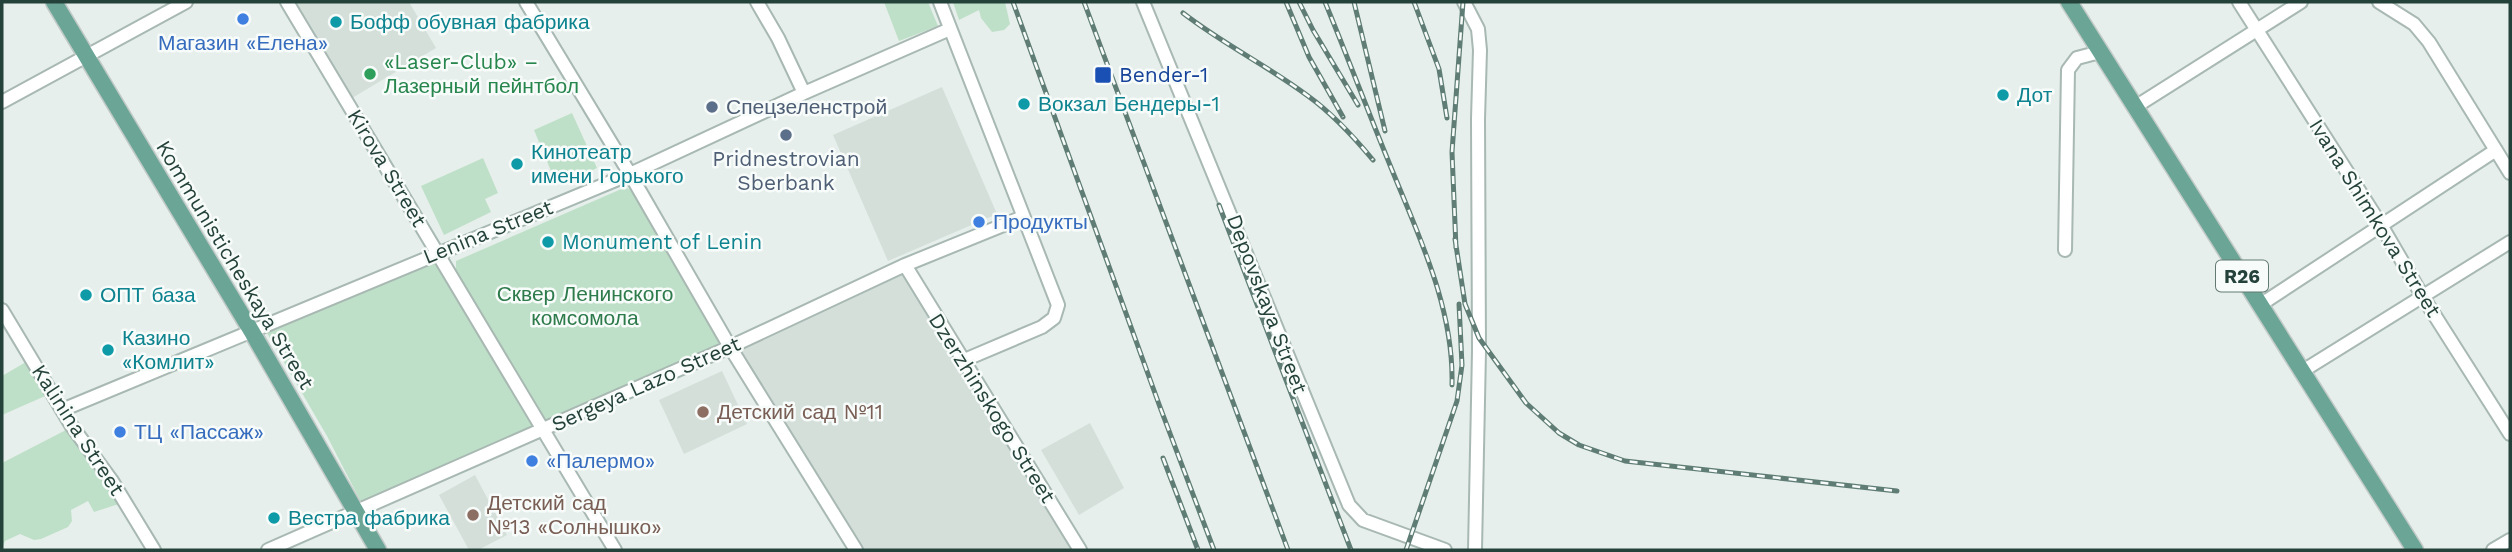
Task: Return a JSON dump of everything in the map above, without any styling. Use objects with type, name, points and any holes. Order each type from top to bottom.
[{"type":"main road","name":"Kommunisticheskaya Street","points":[[54,2],[252,332],[378,550]]},
{"type":"main road","name":"R26","points":[[2069,2],[2414,550]]},
{"type":"street","points":[[2,102],[186,2]]},
{"type":"street","name":"Kirova Street","points":[[287,2],[615,550]]},
{"type":"street","points":[[526,2],[730,347],[856,550]]},
{"type":"street","points":[[757,2],[778,38],[804,93]]},
{"type":"street","points":[[940,2],[1056,299],[1057,311],[1050,323],[962,361]]},
{"type":"street","name":"Depovskaya Street","points":[[1143,2],[1349,505],[1363,520],[1445,550]]},
{"type":"street","points":[[1464,2],[1478,29],[1480,50],[1475,550]]},
{"type":"street","name":"Ivana Shimkova Street","points":[[2239,2],[2510,434]]},
{"type":"street","points":[[2135,107],[2301,2]]},
{"type":"street","points":[[2379,2],[2414,24],[2429,42],[2510,173]]},
{"type":"street","name":"Lenina Street","points":[[62,410],[630,174],[950,29]]},
{"type":"street","points":[[2065,250],[2068,70],[2077,58],[2100,51]]},
{"type":"street","points":[[2260,305],[2496,150]]},
{"type":"street","name":"Sergeya Lazo Street","points":[[268,550],[730,347],[905,265],[1023,217]]},
{"type":"street","points":[[2301,372],[2510,243]]},
{"type":"street","name":"Dzerzhinskogo Street","points":[[905,265],[1080,550]]},
{"type":"street","name":"Kalinina Street","points":[[2,310],[62,410],[112,481],[154,550]]},
{"type":"street","points":[[2493,550],[2510,540]]},
{"type":"shaded area","points":[[295,2],[409,2],[436,48],[352,98]]},
{"type":"shaded area","points":[[942,87],[997,214],[888,261],[833,135]]},
{"type":"shaded area","points":[[905,265],[1080,550],[856,550],[730,347]]},
{"type":"shaded area","name":"Детский сад №11","points":[[722,371],[747,424],[684,454],[659,400]]},
{"type":"shaded area","points":[[1090,423],[1124,488],[1079,515],[1041,450]]},
{"type":"shaded area","name":"Детский сад №13 «Солнышко»","points":[[475,475],[507,535],[478,550],[469,550],[439,495]]},
{"type":"green space","points":[[884,2],[928,2],[938,26],[899,41]]},
{"type":"green space","points":[[953,2],[1005,2],[1010,24],[1004,30],[992,32],[981,18],[979,10],[959,20]]},
{"type":"green space","points":[[572,113],[597,168],[561,185],[554,170],[551,171],[534,130]]},
{"type":"green space","points":[[483,158],[498,193],[485,199],[491,212],[444,235],[421,186]]},
{"type":"green space","name":"Сквер Ленинского комсомола","points":[[626,187],[636,194],[719,342],[716,347],[557,420],[545,420],[456,273],[456,261]]},
{"type":"green space","points":[[430,261],[447,267],[544,429],[364,508],[327,436],[267,333]]},
{"type":"green space","points":[[31,359],[52,393],[2,415],[2,376]]},
{"type":"green space","points":[[71,425],[125,502],[94,512],[88,501],[71,510],[72,521],[68,527],[41,539],[34,540],[20,534],[5,541],[2,548],[2,463]]},
{"type":"railway","points":[[1013,2],[1214,550]]},
{"type":"railway","points":[[1084,2],[1288,550]]},
{"type":"railway","points":[[1286,2],[1309,57],[1343,117]]},
{"type":"railway","points":[[1299,2],[1358,105]]},
{"type":"railway","points":[[1325,2],[1433,275],[1447,329],[1452,385]]},
{"type":"railway","points":[[1354,2],[1385,131]]},
{"type":"railway","points":[[1414,2],[1439,69],[1447,118]]},
{"type":"railway","points":[[1456,248],[1452,152],[1463,2]]},
{"type":"railway","points":[[1183,13],[1317,103],[1373,160]]},
{"type":"railway","points":[[1219,205],[1351,550]]},
{"type":"railway","points":[[1455,239],[1465,304],[1479,338],[1526,403],[1559,433],[1579,445],[1625,461],[1897,491]]},
{"type":"railway","points":[[1406,550],[1457,401],[1462,365],[1459,304]]},
{"type":"railway","points":[[1163,458],[1198,550]]},
{"type":"place","name":"Магазин «Елена»","points":[[243,19]]},
{"type":"place","name":"Бофф обувная фабрика","points":[[336,22]]},
{"type":"place","name":"«Laser-Club» – Лазерный пейнтбол","points":[[370,74]]},
{"type":"place","name":"Bender-1","points":[[1103,75]]},
{"type":"place","name":"Дот","points":[[2003,95]]},
{"type":"place","name":"Вокзал Бендеры-1","points":[[1024,104]]},
{"type":"place","name":"Спецзеленстрой","points":[[712,107]]},
{"type":"place","name":"Pridnestrovian Sberbank","points":[[786,135]]},
{"type":"place","name":"Кинотеатр имени Горького","points":[[517,164]]},
{"type":"place","name":"Продукты","points":[[979,222]]},
{"type":"place","name":"Monument of Lenin","points":[[548,242]]},
{"type":"place","name":"ОПТ база","points":[[86,295]]},
{"type":"place","name":"Казино «Комлит»","points":[[108,350]]},
{"type":"place","name":"Детский сад №11","points":[[703,412]]},
{"type":"place","name":"ТЦ «Пассаж»","points":[[120,432]]},
{"type":"place","name":"«Палермо»","points":[[532,461]]},
{"type":"place","name":"Детский сад №13 «Солнышко»","points":[[473,515]]},
{"type":"place","name":"Вестра фабрика","points":[[274,518]]}]
